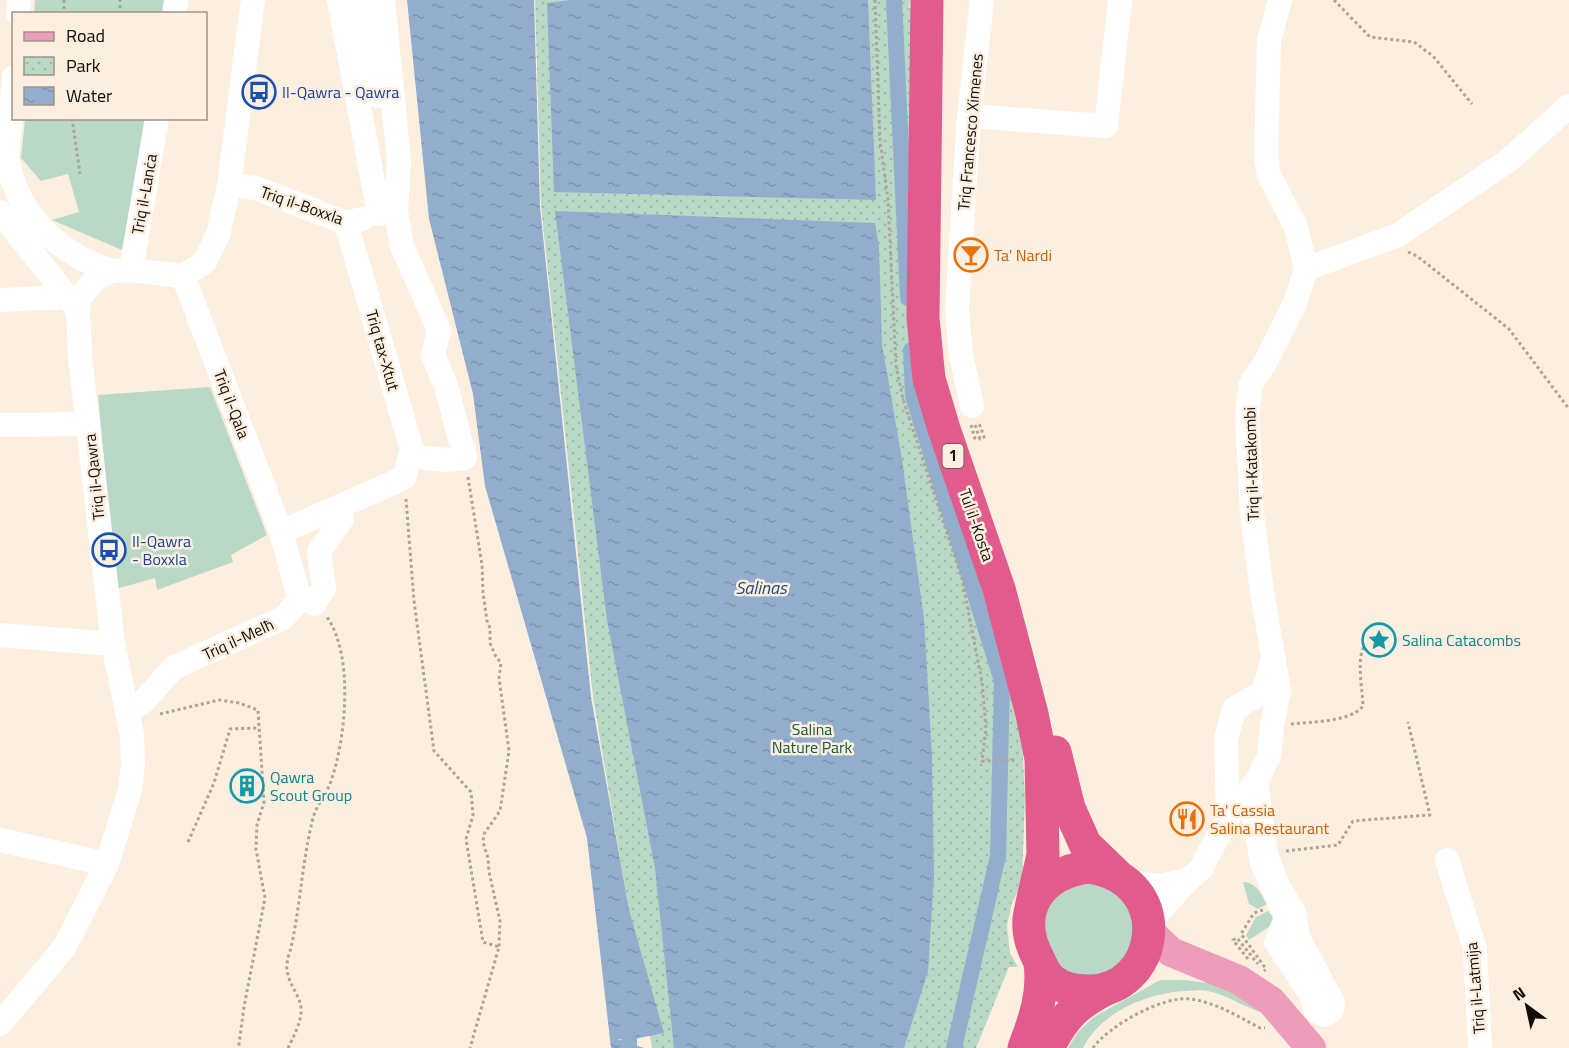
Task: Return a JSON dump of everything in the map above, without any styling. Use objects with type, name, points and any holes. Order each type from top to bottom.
[{"type":"highway","name":"Tul il-Kosta","points":[[927,0],[923,318],[929,379],[999,589],[1032,714],[1041,759],[1043,855],[1032,903]]},
{"type":"highway","name":"Tul il-Kosta","points":[[938,0],[934,297],[939,360],[947,390],[982,482],[1026,628],[1069,808],[1085,844],[1122,878]]},
{"type":"highway","points":[[1032,903],[1041,890],[1060,873],[1074,868],[1096,868],[1122,878]]},
{"type":"highway","name":"1","points":[[1122,878],[1137,892],[1144,904],[1149,927]]},
{"type":"highway","name":"1","points":[[1032,903],[1028,920],[1030,943],[1052,981],[1070,989],[1090,991],[1115,984]]},
{"type":"highway","points":[[1048,1048],[1069,1014],[1084,1000],[1115,984],[1136,968],[1145,951],[1149,927]]},
{"type":"highway","name":"1","points":[[1024,1048],[1040,1002],[1042,981],[1040,963]]},
{"type":"main road","points":[[1149,927],[1171,952],[1239,980],[1271,1001],[1303,1039]]},
{"type":"main road","points":[[1115,984],[1168,965],[1203,964]]},
{"type":"street","points":[[12,94],[4,161],[24,203],[55,242],[75,255],[122,271],[183,276],[205,262],[219,235],[229,185],[253,0]]},
{"type":"street","points":[[337,508],[342,519],[319,552],[324,588],[307,602],[281,532],[337,508],[407,467],[465,458],[446,386],[433,355],[439,330],[388,212],[339,0]]},
{"type":"street","points":[[362,0],[378,95],[399,161]]},
{"type":"street","points":[[383,0],[399,161],[388,212]]},
{"type":"street","name":"Triq Francesco Ximenes","points":[[972,406],[961,354],[957,310],[969,116],[982,0]]},
{"type":"street","points":[[969,116],[1106,126],[1120,0]]},
{"type":"street","points":[[1280,0],[1269,41],[1266,156],[1269,176],[1296,227],[1306,269],[1398,235],[1509,160],[1569,106]]},
{"type":"street","name":"Triq il-Lanċa","points":[[122,271],[157,120]]},
{"type":"street","name":"Triq il-Boxxla","points":[[229,185],[256,188],[346,223],[388,212]]},
{"type":"street","points":[[0,213],[73,303]]},
{"type":"street","name":"Triq tax-Xtut","points":[[346,223],[412,450],[407,467]]},
{"type":"street","name":"Triq il-Katakombi","points":[[1149,927],[1188,880],[1201,869],[1228,817],[1250,789],[1269,756],[1279,690],[1252,514],[1247,415],[1251,384],[1266,361],[1295,303],[1306,269]]},
{"type":"street","name":"Triq il-Qawra","points":[[0,1024],[64,948],[108,864],[130,790],[133,764],[132,735],[136,706],[113,644],[73,303],[95,279],[122,271]]},
{"type":"street","name":"Triq il-Qala","points":[[183,276],[281,532]]},
{"type":"street","points":[[0,300],[73,303]]},
{"type":"street","points":[[0,425],[88,424]]},
{"type":"street","name":"Triq il-Melħ","points":[[136,706],[172,668],[283,618],[307,602]]},
{"type":"street","points":[[0,635],[113,644]]},
{"type":"street","name":"Triq il-Katakombi","points":[[1228,817],[1226,739],[1234,709],[1264,691],[1273,659]]},
{"type":"street","points":[[1243,703],[1263,708],[1273,722]]},
{"type":"street","points":[[1250,789],[1266,853],[1276,882],[1294,913],[1298,937],[1333,1003],[1332,1010],[1325,1015],[1316,1011],[1311,994],[1276,942],[1286,918],[1262,863],[1250,789]]},
{"type":"street","points":[[0,840],[108,864]]},
{"type":"street","name":"Triq il-Latmija","points":[[1447,860],[1475,949],[1480,1048]]},
{"type":"street","points":[[1122,878],[1160,886],[1188,880]]},
{"type":"path","points":[[1334,0],[1370,37],[1414,42],[1433,56],[1473,104]]},
{"type":"path","points":[[72,120],[80,174]]},
{"type":"path","points":[[1382,241],[1417,256],[1509,329],[1569,409]]},
{"type":"path","points":[[465,458],[476,520],[490,643],[501,663],[499,678],[509,751],[500,811],[484,834],[483,842],[500,921],[499,947],[470,1048]]},
{"type":"path","points":[[407,467],[414,601],[434,751],[471,792],[473,815],[466,839],[483,942],[499,947]]},
{"type":"path","points":[[288,1048],[301,1009],[288,975],[287,964],[296,925],[312,822],[318,804],[330,784],[338,758],[346,712],[339,644],[332,624],[322,610],[307,602]]},
{"type":"path","points":[[1273,722],[1322,721],[1359,711],[1363,706],[1359,676],[1362,651],[1366,645],[1379,640]]},
{"type":"path","points":[[136,706],[155,715],[219,700],[239,703],[258,710],[264,802],[257,825],[256,849],[265,898],[237,1048]]},
{"type":"path","points":[[1266,853],[1338,845],[1353,821],[1430,815],[1408,722]]},
{"type":"path","points":[[188,843],[214,783],[230,729],[258,728]]},
{"type":"path","points":[[982,761],[1018,760]]},
{"type":"path","points":[[1253,966],[1233,940],[1237,938],[1263,971],[1266,969],[1240,934],[1254,913],[1272,908]]},
{"type":"path","points":[[1093,1048],[1110,1029],[1134,1015],[1188,998],[1220,1005],[1260,1028],[1303,1039]]},
{"type":"green space","points":[[35,0],[167,0],[164,12],[34,12]]},
{"type":"green space","name":"Salinas","points":[[535,0],[910,0],[909,8],[916,14],[919,303],[1021,719],[1025,796],[1022,885],[1012,902],[1007,926],[1010,953],[1018,967],[1009,967],[976,1048],[652,1048],[593,697],[541,206]]},
{"type":"green space","points":[[25,120],[146,120],[122,250],[52,220],[79,212],[68,174],[41,181],[21,158]]},
{"type":"green space","points":[[210,387],[267,535],[231,555],[233,562],[157,590],[155,578],[116,589],[98,395]]},
{"type":"green space","points":[[1076,882],[1107,884],[1130,905],[1136,936],[1120,964],[1107,972],[1091,976],[1076,975],[1061,968],[1050,958],[1042,913],[1050,899]]},
{"type":"green space","points":[[1243,882],[1255,886],[1267,904],[1258,909],[1249,904]]},
{"type":"green space","points":[[1268,911],[1276,922],[1249,940],[1246,935],[1256,917]]},
{"type":"green space","points":[[1160,980],[1185,980],[1221,985],[1264,1013],[1208,991],[1170,993],[1141,1000],[1126,1007],[1101,1024],[1083,1048],[1068,1048],[1078,1032],[1094,1017]]},
{"type":"water","points":[[407,0],[534,0],[540,207],[591,697],[629,910],[664,1033],[629,1040],[617,1039],[644,1048],[611,1048],[587,838],[485,486],[473,394],[429,219]]},
{"type":"water","points":[[570,0],[868,0],[876,200],[554,192],[547,3]]},
{"type":"water","name":"Salinas","points":[[555,211],[875,223],[879,247],[882,344],[902,459],[924,619],[932,756],[934,877],[928,971],[904,1048],[674,1048],[655,868],[607,620]]},
{"type":"waterway","points":[[894,0],[908,298]]},
{"type":"waterway","points":[[911,350],[913,396],[1002,681],[998,856],[954,1048]]},
{"type":"waterway","points":[[629,1040],[629,1048]]},
{"type":"place","name":"Il-Qawra - Qawra","points":[[259,92]]},
{"type":"place","name":"Ta' Nardi","points":[[971,255]]},
{"type":"place","name":"Il-Qawra - Boxxla","points":[[109,550]]},
{"type":"place","name":"Salina Catacombs","points":[[1379,640]]},
{"type":"place","name":"Qawra Scout Group","points":[[247,786]]},
{"type":"place","name":"Ta' Cassia Salina Restaurant","points":[[1187,819]]},
{"type":"park label","name":"Salina Nature Park","points":[[812,738]]}]
